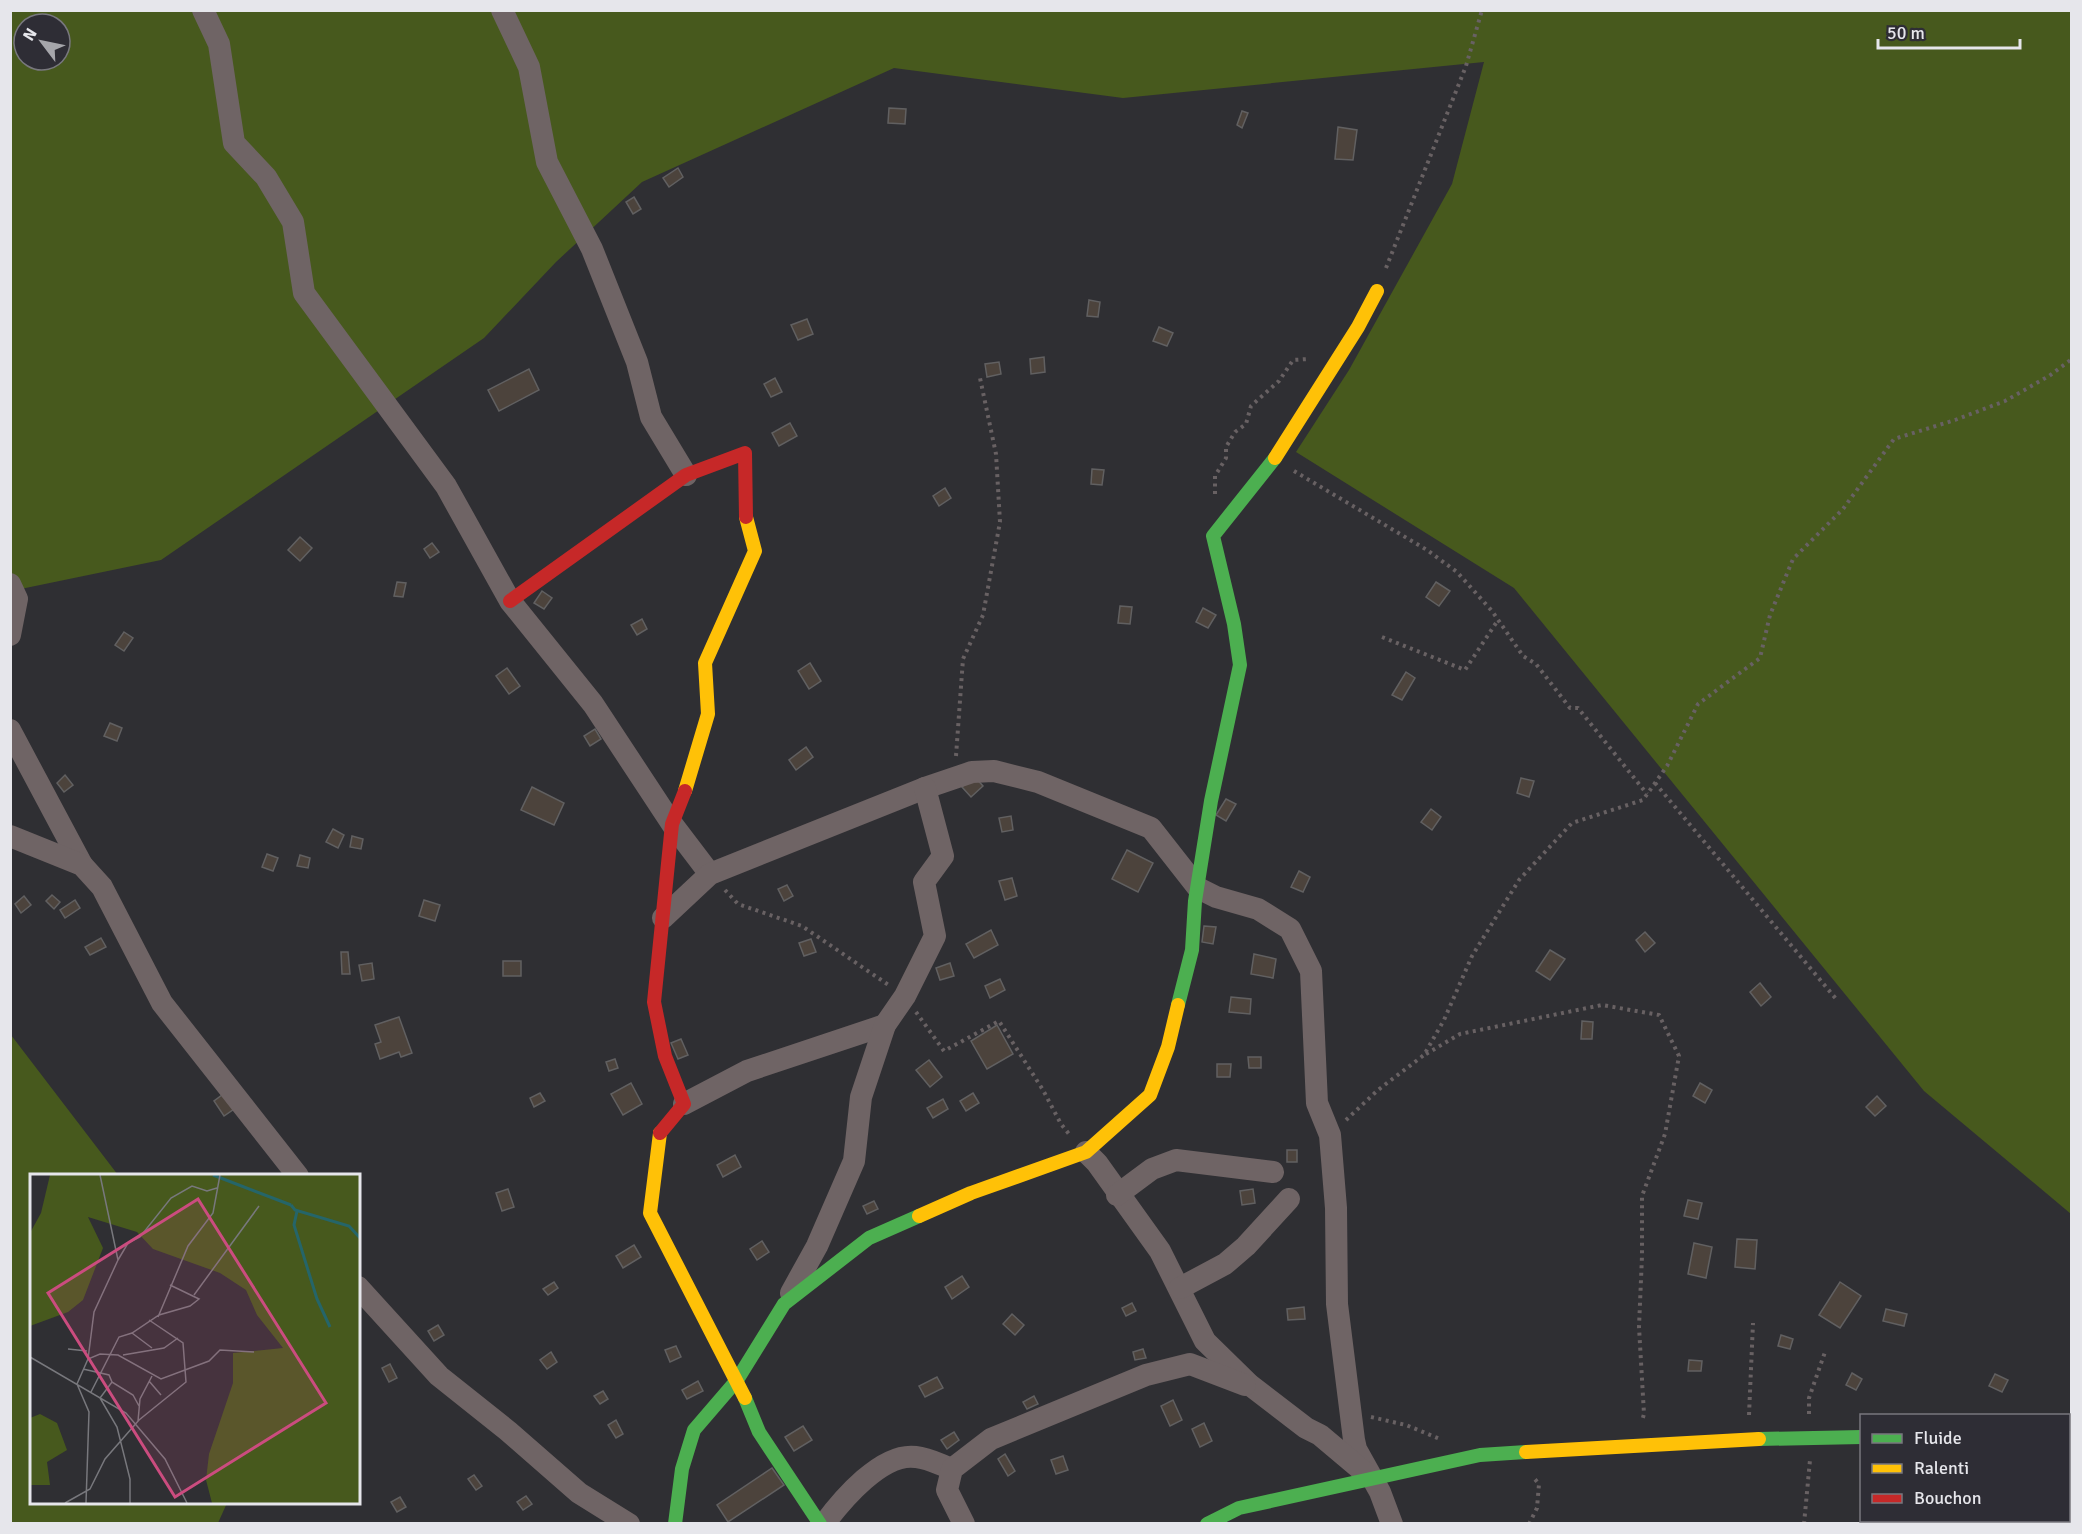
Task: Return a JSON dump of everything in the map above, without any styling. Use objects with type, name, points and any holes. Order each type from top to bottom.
[{"type":"street","points":[[203,10],[219,44],[234,143],[266,177],[293,222],[304,293],[446,486],[510,601],[593,704],[672,824],[710,874]]},
{"type":"street","points":[[502,10],[529,67],[547,162],[592,249],[637,362],[651,417],[686,475]]},
{"type":"street","points":[[784,1304],[868,1238],[971,1193],[1086,1152],[1150,1095],[1168,1047],[1192,950],[1195,901],[1210,801],[1240,665],[1234,624],[1213,536],[1278,454],[1358,327],[1377,291]]},
{"type":"street","points":[[510,601],[686,475],[745,453],[746,516],[754,551],[705,663],[708,714],[691,775],[672,824],[654,1002],[665,1056],[684,1104]]},
{"type":"street","points":[[10,584],[17,599],[10,635]]},
{"type":"street","points":[[10,729],[82,865],[102,887],[162,1003],[296,1174]]},
{"type":"street","points":[[663,918],[710,874],[955,777],[972,771],[994,771],[1038,782],[1151,828],[1198,888],[1216,897],[1258,909],[1290,929],[1311,971],[1317,1103],[1330,1135],[1336,1208],[1337,1304],[1356,1449],[1392,1524]]},
{"type":"street","points":[[675,1524],[682,1469],[694,1430],[737,1380],[817,1246],[854,1161],[861,1097],[885,1025],[905,996],[935,936],[924,882],[944,856],[925,788]]},
{"type":"street","points":[[10,836],[82,865]]},
{"type":"street","points":[[885,1025],[747,1071],[684,1104],[660,1132],[650,1213],[699,1312],[737,1380],[759,1432],[822,1524],[845,1496],[889,1461],[915,1456],[952,1469]]},
{"type":"street","points":[[1086,1152],[1097,1163],[1117,1195],[1160,1251],[1205,1341],[1250,1385],[1306,1428],[1320,1435],[1372,1479]]},
{"type":"street","points":[[1117,1195],[1152,1169],[1176,1160],[1273,1172]]},
{"type":"street","points":[[1180,1287],[1225,1264],[1246,1246],[1289,1199]]},
{"type":"street","points":[[360,1289],[439,1376],[508,1431],[604,1518],[629,1524]]},
{"type":"street","points":[[964,1524],[947,1490],[952,1469],[991,1439],[1146,1376],[1190,1364],[1250,1385]]},
{"type":"street","points":[[1207,1524],[1239,1508],[1480,1455],[1755,1439],[1860,1437]]},
{"type":"path","points":[[1377,291],[1466,66],[1482,10]]},
{"type":"path","points":[[1219,528],[1214,522],[1218,500],[1214,494],[1215,476],[1226,458],[1226,447],[1235,432],[1246,424],[1251,406],[1280,381],[1293,360],[1315,358]]},
{"type":"path","points":[[1424,1055],[1444,1020],[1472,956],[1519,880],[1572,823],[1643,800],[1667,766],[1698,704],[1760,658],[1770,615],[1793,559],[1843,509],[1894,440],[2005,401],[2049,376],[2072,359]]},
{"type":"path","points":[[955,777],[963,659],[983,615],[1000,522],[996,454],[980,378]]},
{"type":"path","points":[[1278,454],[1285,465],[1458,572],[1498,620],[1523,656],[1536,664],[1563,702],[1570,708],[1578,708],[1647,794]]},
{"type":"path","points":[[1382,637],[1465,670],[1498,620]]},
{"type":"path","points":[[1655,783],[1837,1000]]},
{"type":"path","points":[[1330,1135],[1378,1090],[1424,1055],[1460,1034],[1602,1005],[1659,1016],[1679,1056],[1665,1134],[1642,1196],[1639,1328],[1644,1414],[1636,1445]]},
{"type":"path","points":[[1753,1323],[1749,1424],[1755,1439]]},
{"type":"path","points":[[1352,1413],[1406,1425],[1448,1442]]},
{"type":"path","points":[[1518,1453],[1539,1485],[1537,1508],[1529,1524]]},
{"type":"green space","points":[[11,11],[2071,11],[2071,1214],[1924,1091],[1514,588],[1296,452],[1349,370],[1452,184],[1484,62],[1123,98],[894,68],[642,182],[556,262],[484,338],[161,560],[11,591]]},
{"type":"green space","points":[[11,1035],[117,1174],[30,1174],[30,1504],[227,1504],[218,1523],[11,1523]]},
{"type":"building","points":[[889,108],[906,109],[905,124],[888,123]]},
{"type":"building","points":[[1242,111],[1248,113],[1242,128],[1237,125]]},
{"type":"building","points":[[1338,127],[1357,130],[1353,160],[1335,159]]},
{"type":"building","points":[[678,168],[683,177],[669,187],[663,178]]},
{"type":"building","points":[[634,197],[641,209],[633,214],[626,202]]},
{"type":"building","points":[[1089,300],[1100,302],[1098,317],[1087,316]]},
{"type":"building","points":[[807,319],[813,334],[798,340],[791,325]]},
{"type":"building","points":[[1159,327],[1173,333],[1167,346],[1153,341]]},
{"type":"building","points":[[1044,357],[1045,372],[1031,374],[1030,359]]},
{"type":"building","points":[[999,362],[1001,374],[987,377],[985,364]]},
{"type":"building","points":[[529,369],[539,390],[499,411],[488,390]]},
{"type":"building","points":[[775,378],[782,392],[771,397],[764,384]]},
{"type":"building","points":[[790,423],[797,436],[779,446],[772,433]]},
{"type":"building","points":[[1092,469],[1104,470],[1102,485],[1091,484]]},
{"type":"building","points":[[945,488],[951,498],[939,506],[933,496]]},
{"type":"building","points":[[300,537],[312,548],[300,561],[288,550]]},
{"type":"building","points":[[432,543],[439,552],[430,558],[424,549]]},
{"type":"building","points":[[397,582],[406,583],[403,597],[394,596]]},
{"type":"building","points":[[1436,582],[1450,591],[1439,606],[1426,597]]},
{"type":"building","points":[[542,591],[552,598],[544,609],[534,603]]},
{"type":"building","points":[[1120,606],[1132,607],[1130,624],[1118,623]]},
{"type":"building","points":[[1203,608],[1216,615],[1208,628],[1196,622]]},
{"type":"building","points":[[642,619],[647,629],[637,635],[631,625]]},
{"type":"building","points":[[124,632],[133,638],[124,651],[115,645]]},
{"type":"building","points":[[810,663],[821,681],[809,689],[798,671]]},
{"type":"building","points":[[507,668],[520,686],[509,694],[496,676]]},
{"type":"building","points":[[1406,672],[1415,678],[1402,700],[1392,695]]},
{"type":"building","points":[[110,723],[122,728],[117,741],[104,736]]},
{"type":"building","points":[[595,729],[601,739],[590,746],[584,736]]},
{"type":"building","points":[[806,747],[813,757],[796,770],[789,760]]},
{"type":"building","points":[[65,775],[73,785],[64,792],[57,783]]},
{"type":"building","points":[[974,776],[983,786],[971,797],[962,787]]},
{"type":"building","points":[[1521,778],[1534,781],[1529,797],[1517,793]]},
{"type":"building","points":[[532,787],[564,803],[554,825],[521,810]]},
{"type":"building","points":[[1226,799],[1236,804],[1226,821],[1216,815]]},
{"type":"building","points":[[1431,809],[1441,817],[1432,830],[1421,822]]},
{"type":"building","points":[[1011,816],[1013,830],[1002,832],[999,818]]},
{"type":"building","points":[[333,829],[344,835],[338,848],[326,842]]},
{"type":"building","points":[[352,836],[363,839],[361,849],[350,847]]},
{"type":"building","points":[[1127,850],[1153,863],[1138,892],[1112,879]]},
{"type":"building","points":[[267,854],[278,858],[273,871],[262,867]]},
{"type":"building","points":[[300,855],[310,858],[308,868],[297,866]]},
{"type":"building","points":[[1299,871],[1310,877],[1303,892],[1291,887]]},
{"type":"building","points":[[1012,878],[1017,896],[1005,900],[999,881]]},
{"type":"building","points":[[787,885],[793,896],[784,901],[778,889]]},
{"type":"building","points":[[52,895],[60,902],[54,909],[46,901]]},
{"type":"building","points":[[24,896],[31,905],[21,913],[15,904]]},
{"type":"building","points":[[75,900],[80,908],[65,918],[60,910]]},
{"type":"building","points":[[424,900],[440,905],[435,921],[419,916]]},
{"type":"building","points":[[1204,926],[1216,927],[1213,944],[1202,942]]},
{"type":"building","points":[[991,930],[998,945],[974,958],[966,944]]},
{"type":"building","points":[[1645,932],[1655,943],[1645,952],[1636,940]]},
{"type":"building","points":[[101,938],[106,947],[90,955],[85,947]]},
{"type":"building","points":[[811,939],[816,952],[804,956],[799,943]]},
{"type":"building","points":[[1550,950],[1565,959],[1550,980],[1536,971]]},
{"type":"building","points":[[341,952],[348,952],[350,974],[342,974]]},
{"type":"building","points":[[1254,954],[1276,959],[1273,978],[1251,974]]},
{"type":"building","points":[[503,961],[521,961],[521,976],[503,976]]},
{"type":"building","points":[[372,963],[374,979],[362,981],[359,965]]},
{"type":"building","points":[[950,963],[954,976],[940,980],[936,968]]},
{"type":"building","points":[[1000,979],[1005,990],[990,998],[985,986]]},
{"type":"building","points":[[1760,983],[1771,997],[1761,1006],[1750,992]]},
{"type":"building","points":[[1231,997],[1251,999],[1250,1014],[1229,1012]]},
{"type":"building","points":[[399,1017],[412,1053],[401,1057],[399,1052],[380,1059],[375,1044],[381,1042],[375,1025]]},
{"type":"building","points":[[1582,1021],[1593,1022],[1592,1039],[1581,1039]]},
{"type":"building","points":[[997,1025],[1013,1054],[987,1069],[971,1041]]},
{"type":"building","points":[[681,1039],[688,1055],[678,1059],[671,1043]]},
{"type":"building","points":[[1248,1057],[1261,1057],[1261,1068],[1249,1068]]},
{"type":"building","points":[[615,1059],[618,1068],[609,1071],[606,1062]]},
{"type":"building","points":[[929,1060],[942,1077],[930,1087],[916,1070]]},
{"type":"building","points":[[1217,1064],[1231,1064],[1230,1077],[1217,1077]]},
{"type":"building","points":[[631,1083],[642,1104],[623,1115],[611,1094]]},
{"type":"building","points":[[1700,1083],[1712,1090],[1705,1103],[1693,1096]]},
{"type":"building","points":[[226,1092],[237,1107],[224,1116],[214,1101]]},
{"type":"building","points":[[540,1093],[545,1101],[534,1107],[530,1098]]},
{"type":"building","points":[[973,1093],[979,1103],[966,1111],[960,1101]]},
{"type":"building","points":[[1877,1096],[1886,1106],[1875,1116],[1866,1107]]},
{"type":"building","points":[[943,1099],[948,1109],[933,1118],[927,1108]]},
{"type":"building","points":[[1287,1150],[1297,1150],[1297,1162],[1287,1162]]},
{"type":"building","points":[[735,1155],[741,1167],[723,1177],[717,1165]]},
{"type":"building","points":[[508,1189],[514,1207],[502,1211],[496,1193]]},
{"type":"building","points":[[1253,1189],[1255,1203],[1242,1205],[1240,1191]]},
{"type":"building","points":[[1688,1200],[1702,1203],[1698,1219],[1684,1216]]},
{"type":"building","points":[[874,1201],[878,1209],[867,1214],[863,1206]]},
{"type":"building","points":[[1737,1239],[1757,1240],[1755,1269],[1735,1267]]},
{"type":"building","points":[[762,1241],[769,1252],[757,1260],[750,1249]]},
{"type":"building","points":[[1694,1243],[1712,1247],[1706,1278],[1688,1274]]},
{"type":"building","points":[[634,1245],[641,1257],[623,1268],[616,1256]]},
{"type":"building","points":[[962,1276],[969,1287],[952,1299],[945,1287]]},
{"type":"building","points":[[554,1282],[558,1288],[548,1295],[543,1289]]},
{"type":"building","points":[[1840,1282],[1861,1296],[1840,1328],[1819,1315]]},
{"type":"building","points":[[1132,1303],[1136,1311],[1126,1316],[1122,1308]]},
{"type":"building","points":[[1304,1307],[1305,1319],[1288,1320],[1287,1309]]},
{"type":"building","points":[[1886,1309],[1907,1314],[1904,1326],[1883,1321]]},
{"type":"building","points":[[1012,1314],[1024,1325],[1015,1335],[1003,1324]]},
{"type":"building","points":[[438,1325],[444,1335],[434,1341],[428,1331]]},
{"type":"building","points":[[1781,1335],[1793,1339],[1790,1349],[1778,1346]]},
{"type":"building","points":[[676,1346],[681,1357],[670,1362],[665,1350]]},
{"type":"building","points":[[1143,1349],[1146,1358],[1135,1360],[1133,1352]]},
{"type":"building","points":[[551,1352],[557,1362],[547,1369],[540,1360]]},
{"type":"building","points":[[1689,1360],[1702,1361],[1701,1371],[1688,1371]]},
{"type":"building","points":[[390,1364],[397,1378],[389,1382],[382,1368]]},
{"type":"building","points":[[1852,1373],[1862,1379],[1856,1390],[1846,1385]]},
{"type":"building","points":[[1995,1374],[2008,1380],[2002,1392],[1989,1386]]},
{"type":"building","points":[[937,1377],[943,1388],[925,1397],[919,1386]]},
{"type":"building","points":[[698,1381],[703,1391],[687,1399],[682,1390]]},
{"type":"building","points":[[603,1391],[608,1399],[600,1404],[594,1396]]},
{"type":"building","points":[[1034,1396],[1038,1404],[1027,1409],[1023,1402]]},
{"type":"building","points":[[1173,1400],[1182,1420],[1170,1426],[1161,1406]]},
{"type":"building","points":[[616,1420],[623,1434],[616,1438],[608,1425]]},
{"type":"building","points":[[1204,1423],[1212,1441],[1200,1447],[1192,1429]]},
{"type":"building","points":[[803,1426],[812,1440],[794,1451],[785,1437]]},
{"type":"building","points":[[954,1432],[959,1440],[947,1449],[941,1440]]},
{"type":"building","points":[[1005,1454],[1015,1471],[1008,1476],[998,1459]]},
{"type":"building","points":[[1063,1456],[1068,1470],[1056,1474],[1051,1460]]},
{"type":"building","points":[[772,1468],[784,1485],[728,1522],[717,1505]]},
{"type":"building","points":[[474,1475],[482,1486],[476,1490],[468,1479]]},
{"type":"building","points":[[526,1496],[532,1504],[523,1510],[517,1502]]},
{"type":"building","points":[[400,1497],[406,1507],[397,1512],[391,1502]]},
{"type":"traffic: fast","points":[[1178,1005],[1192,950],[1195,901],[1211,801],[1240,665],[1234,624],[1213,536],[1275,458]]},
{"type":"traffic: fast","points":[[675,1524],[682,1469],[694,1430],[737,1380],[784,1304],[869,1238],[919,1216]]},
{"type":"traffic: fast","points":[[745,1398],[759,1432],[820,1524]]},
{"type":"traffic: fast","points":[[1759,1439],[1860,1437]]},
{"type":"traffic: fast","points":[[1207,1524],[1239,1508],[1480,1455],[1526,1452]]},
{"type":"traffic: slow","points":[[1275,458],[1358,327],[1377,291]]},
{"type":"traffic: slow","points":[[685,791],[708,714],[705,663],[755,551],[746,517]]},
{"type":"traffic: slow","points":[[919,1216],[971,1193],[1086,1152],[1150,1095],[1168,1047],[1178,1005]]},
{"type":"traffic: slow","points":[[660,1133],[650,1213],[745,1398]]},
{"type":"traffic: slow","points":[[1526,1452],[1759,1439]]},
{"type":"traffic: jam","points":[[510,601],[686,475],[745,453],[746,517]]},
{"type":"traffic: jam","points":[[660,1133],[684,1104],[665,1056],[654,1002],[672,824],[685,791]]}]
